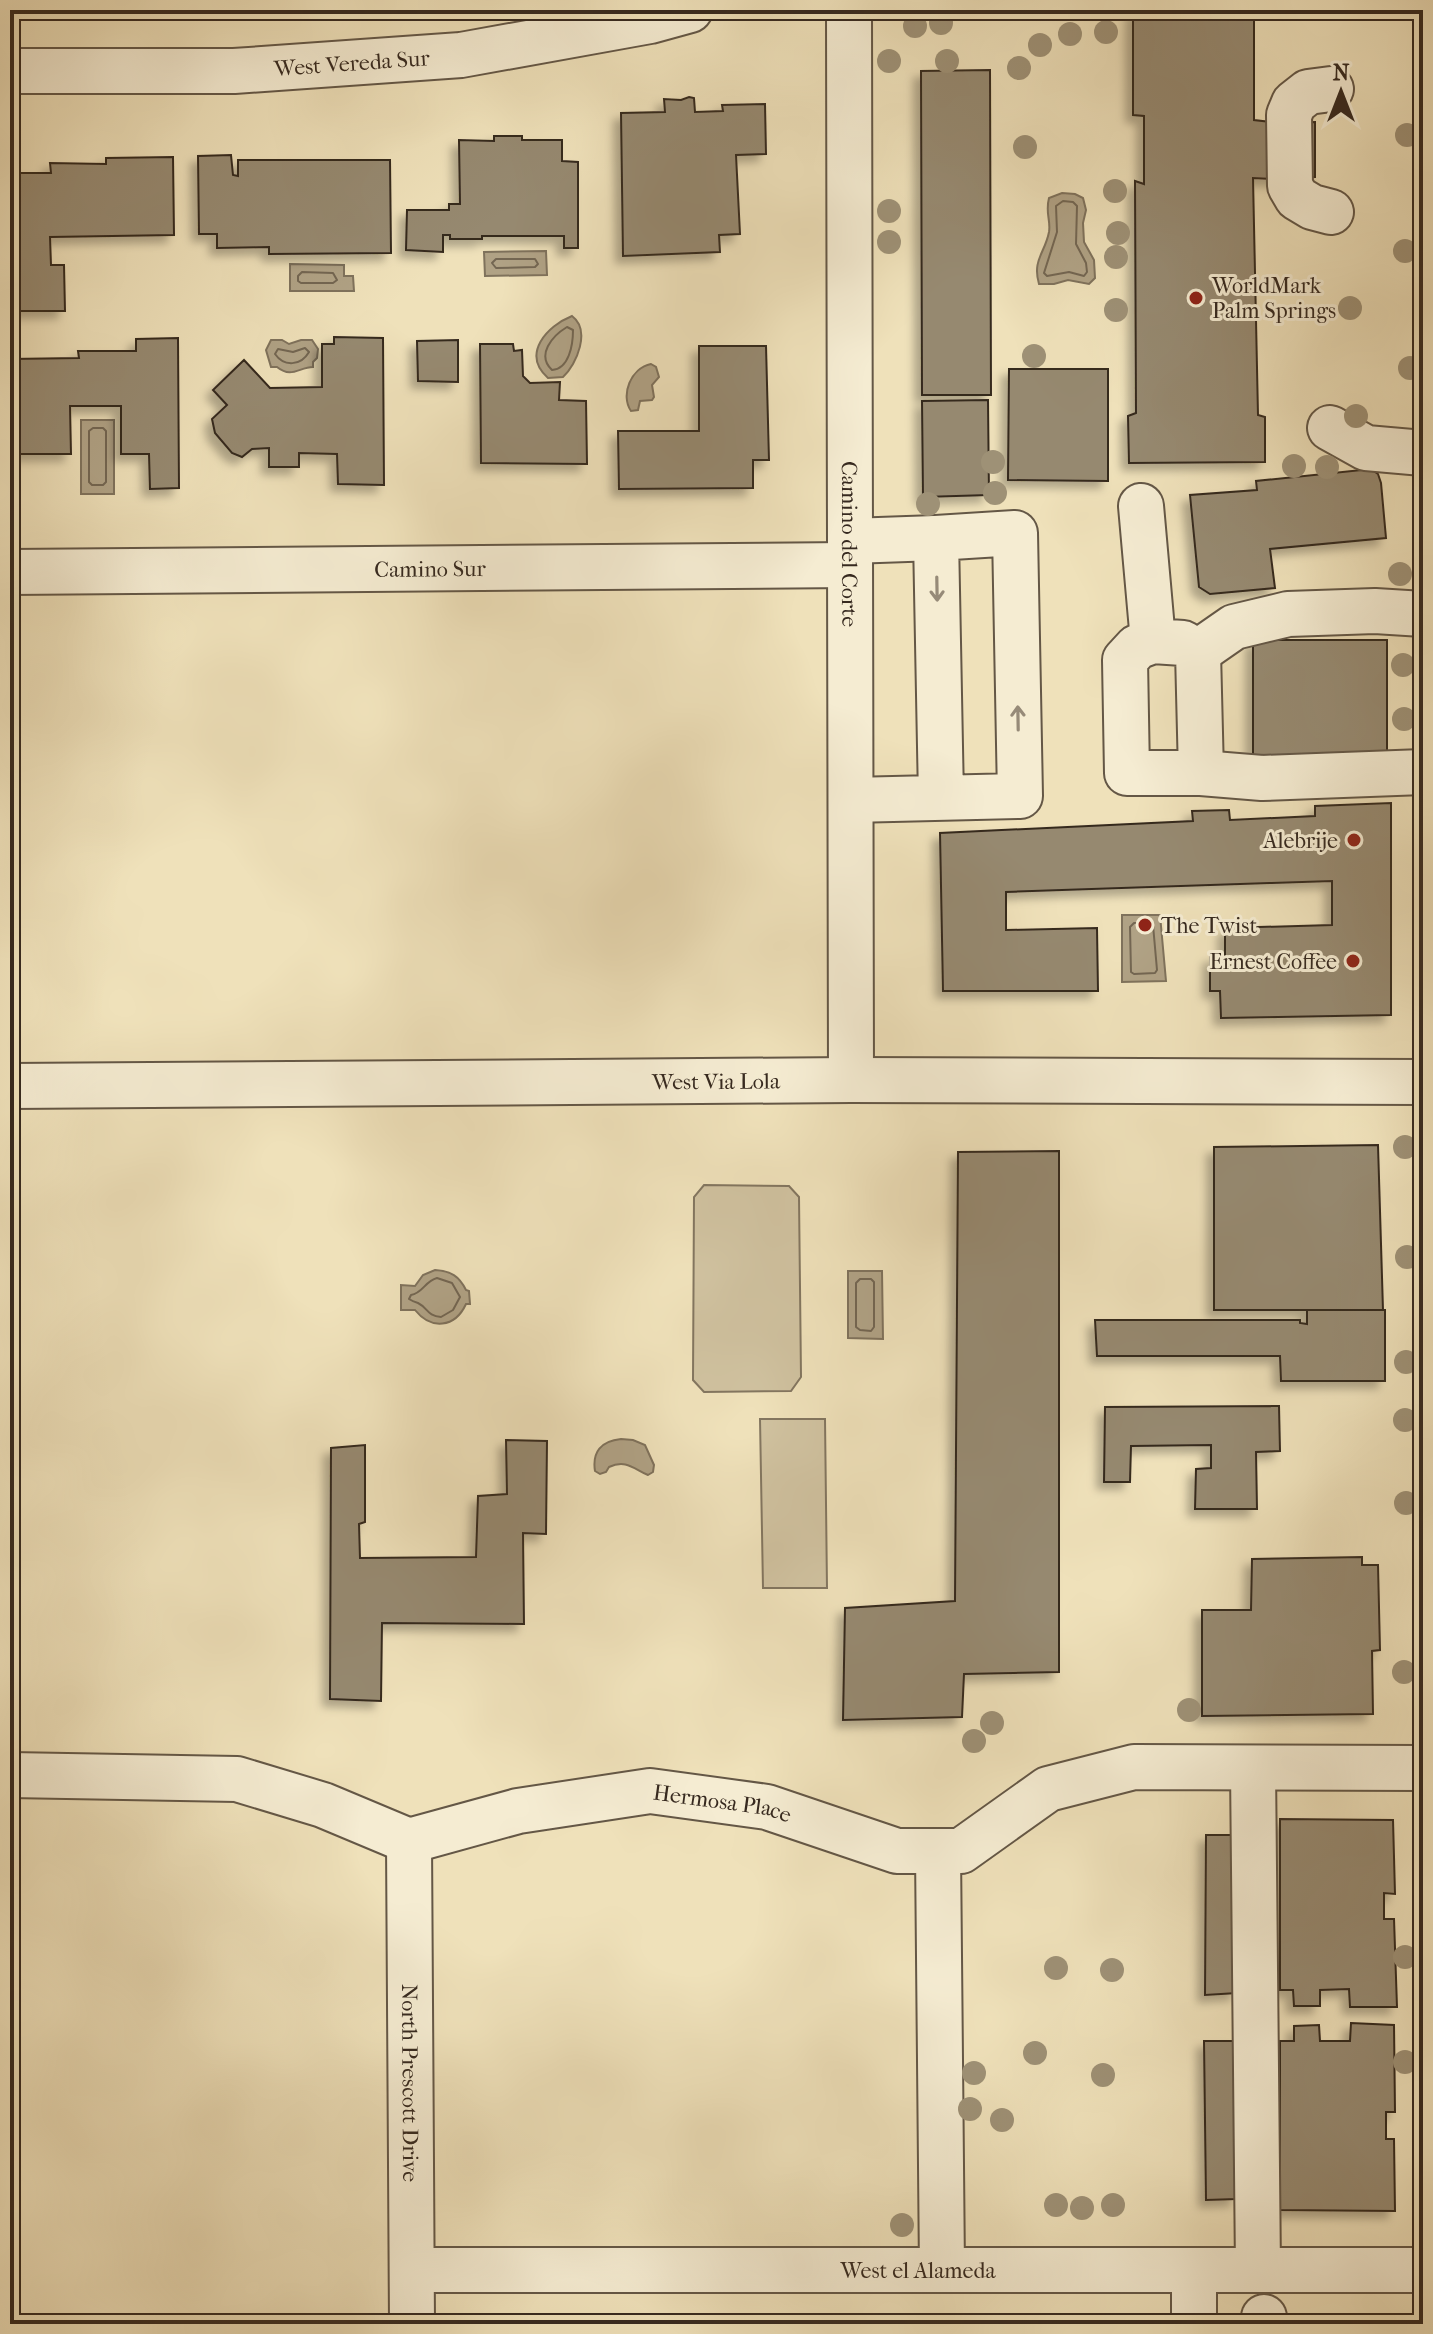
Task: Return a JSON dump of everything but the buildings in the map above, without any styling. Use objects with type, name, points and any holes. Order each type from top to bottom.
[{"type":"street","name":"West Vereda Sur","points":[[10,71],[234,71],[461,55],[650,21],[690,10]]},
{"type":"street","name":"Camino del Corte","points":[[849,10],[851,1080]]},
{"type":"street","points":[[1331,89],[1308,92],[1294,103],[1289,115],[1290,186],[1297,198],[1312,207],[1331,212]]},
{"type":"street","points":[[1330,428],[1366,448],[1423,453]]},
{"type":"street","points":[[1141,506],[1153,641]]},
{"type":"street","name":"Camino Sur","points":[[10,572],[850,553],[936,538],[1015,533],[1020,796],[941,798]]},
{"type":"street","points":[[851,800],[941,798],[936,538]]},
{"type":"street","points":[[1198,652],[1234,627],[1288,614],[1375,611],[1423,614]]},
{"type":"street","points":[[1198,652],[1183,643],[1153,641],[1137,647],[1125,660],[1127,773],[1201,773],[1262,778],[1423,772]]},
{"type":"street","points":[[1198,652],[1201,773]]},
{"type":"street","name":"West Via Lola","points":[[10,1086],[851,1080],[1423,1082]]},
{"type":"street","name":"Hermosa Place","points":[[409,1841],[518,1811],[650,1791],[767,1807],[897,1851],[961,1851],[1048,1789],[1134,1767],[1423,1768]]},
{"type":"street","points":[[1253,1768],[1258,2270]]},
{"type":"street","points":[[10,1775],[237,1779],[323,1805],[409,1841]]},
{"type":"street","name":"North Prescott Drive","points":[[409,1841],[412,2324]]},
{"type":"street","points":[[938,1851],[942,2270]]},
{"type":"street","name":"West el Alameda","points":[[412,2270],[1423,2270]]},
{"type":"street","points":[[1194,2270],[1194,2324]]},
{"type":"shaded area","points":[[704,1185],[789,1186],[799,1197],[801,1377],[791,1391],[704,1392],[693,1380],[694,1197]]},
{"type":"shaded area","points":[[760,1419],[825,1419],[827,1588],[763,1588]]},
{"type":"water","points":[[1062,193],[1083,198],[1086,210],[1084,242],[1094,260],[1095,278],[1089,284],[1068,280],[1039,284],[1038,263],[1049,232],[1049,198]]},
{"type":"water","points":[[546,251],[547,275],[485,276],[484,252]]},
{"type":"water","points":[[290,264],[344,265],[344,276],[353,276],[354,291],[290,291]]},
{"type":"water","points":[[572,316],[581,330],[577,356],[563,377],[548,378],[537,360],[540,342],[554,327]]},
{"type":"water","points":[[271,340],[289,344],[312,340],[318,349],[313,367],[287,372],[271,367],[266,350]]},
{"type":"water","points":[[651,364],[656,367],[659,377],[652,385],[654,397],[640,401],[638,410],[631,411],[627,397],[629,383],[638,371]]},
{"type":"water","points":[[81,420],[114,420],[114,494],[81,494]]},
{"type":"water","points":[[1122,915],[1160,915],[1166,981],[1122,982]]},
{"type":"water","points":[[435,1270],[454,1275],[469,1291],[470,1304],[466,1304],[456,1318],[442,1324],[428,1321],[415,1310],[401,1310],[401,1285],[415,1286],[423,1275]]},
{"type":"water","points":[[848,1271],[882,1271],[883,1339],[848,1338]]},
{"type":"water","points":[[621,1439],[645,1445],[654,1465],[653,1472],[648,1475],[620,1464],[600,1474],[595,1471],[599,1449],[608,1442]]},
{"type":"place","name":"WorldMark Palm Springs","points":[[1196,298]]},
{"type":"place","name":"Alebrije","points":[[1354,840]]},
{"type":"place","name":"The Twist","points":[[1145,925]]},
{"type":"place","name":"Ernest Coffee","points":[[1353,961]]}]
